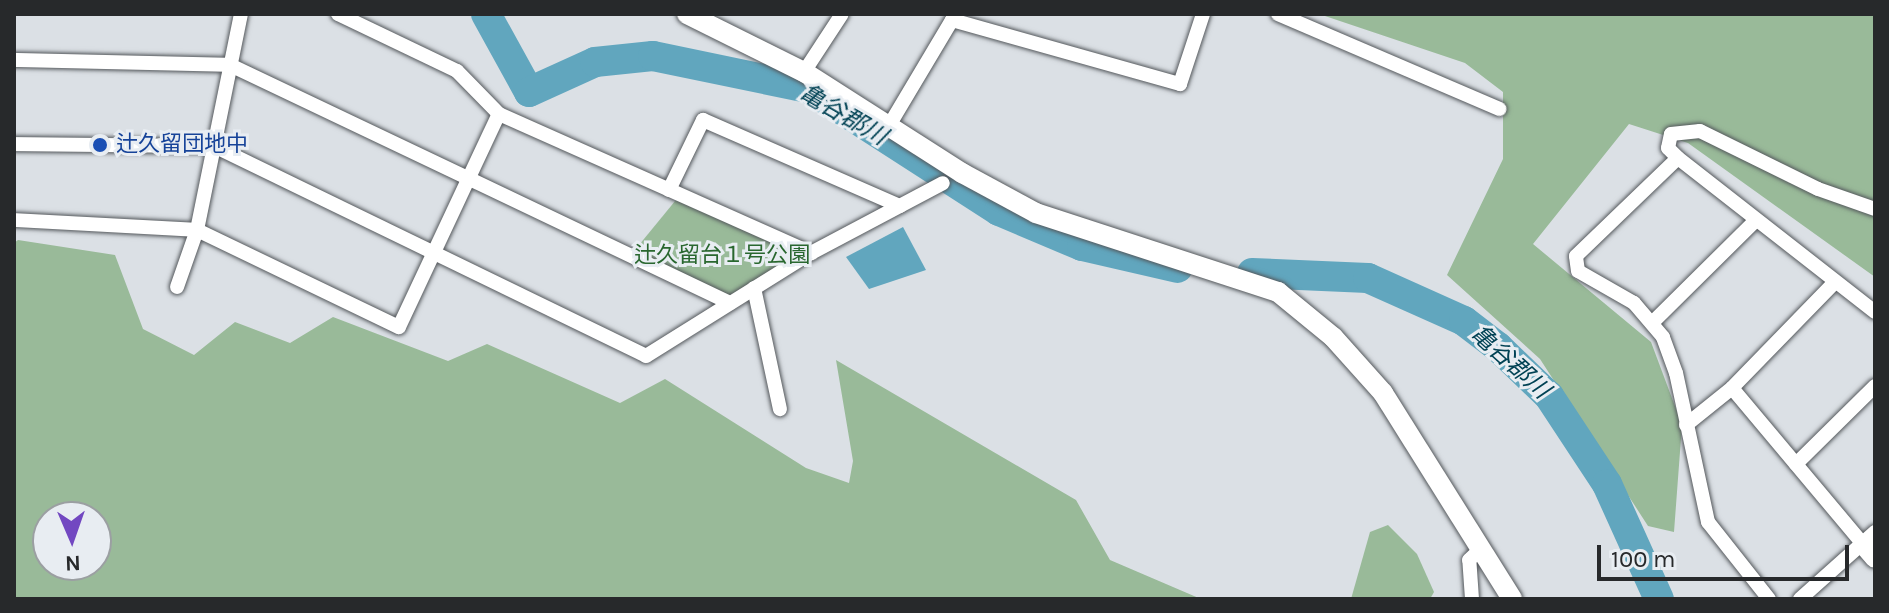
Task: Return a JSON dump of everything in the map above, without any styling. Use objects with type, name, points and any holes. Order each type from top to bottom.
[{"type":"street","points":[[177,287],[197,230],[241,14]]},
{"type":"street","points":[[338,14],[457,71],[499,114],[811,253]]},
{"type":"street","points":[[687,14],[804,72],[890,124],[962,173],[1069,226],[1249,279],[1308,314],[1383,393],[1512,599]]},
{"type":"street","points":[[804,72],[842,14]]},
{"type":"street","points":[[890,124],[954,17],[1180,84],[1203,14]]},
{"type":"street","points":[[1278,14],[1500,109]]},
{"type":"street","points":[[14,60],[230,65],[730,303]]},
{"type":"street","points":[[14,220],[197,230],[399,327],[499,114]]},
{"type":"street","points":[[669,190],[703,120],[900,206]]},
{"type":"street","points":[[1875,209],[1806,183],[1700,131],[1671,134],[1668,148],[1678,158],[1834,283],[1875,312]]},
{"type":"street","points":[[14,144],[214,146],[435,250],[646,356],[811,253],[962,173]]},
{"type":"street","points":[[1678,158],[1576,256],[1578,271],[1622,294],[1653,322],[1670,352],[1708,522],[1769,599]]},
{"type":"street","points":[[1653,322],[1756,220]]},
{"type":"street","points":[[1686,425],[1732,388],[1834,283]]},
{"type":"street","points":[[754,288],[780,409]]},
{"type":"street","points":[[1796,464],[1875,386]]},
{"type":"street","points":[[1732,388],[1796,464],[1871,545],[1800,599]]},
{"type":"street","points":[[1472,599],[1469,560],[1482,548]]},
{"type":"green space","points":[[1319,14],[1875,14],[1875,277],[1688,143],[1629,124],[1533,244],[1651,342],[1682,425],[1674,532],[1648,526],[1540,359],[1447,275],[1503,159],[1503,92],[1465,63]]},
{"type":"green space","name":"辻久留台１号公園","points":[[680,195],[811,253],[730,303],[630,256]]},
{"type":"green space","points":[[18,240],[115,255],[143,329],[194,355],[235,322],[290,343],[333,317],[448,361],[487,344],[620,403],[665,379],[806,468],[849,483],[853,461],[836,360],[1076,500],[1110,560],[1201,599],[14,599],[14,243]]},
{"type":"green space","points":[[1388,525],[1417,554],[1434,592],[1430,599],[1351,599],[1370,532]]},
{"type":"water","points":[[903,227],[926,270],[869,289],[846,257]]},
{"type":"waterway","name":"亀谷郡川","points":[[486,14],[529,92],[595,62],[653,56],[808,88],[999,211],[1082,246],[1178,268]]},
{"type":"waterway","name":"亀谷郡川","points":[[1252,273],[1368,278],[1464,321],[1498,347],[1549,396],[1607,484],[1659,599]]},
{"type":"place","name":"辻久留団地中","points":[[100,145]]}]
